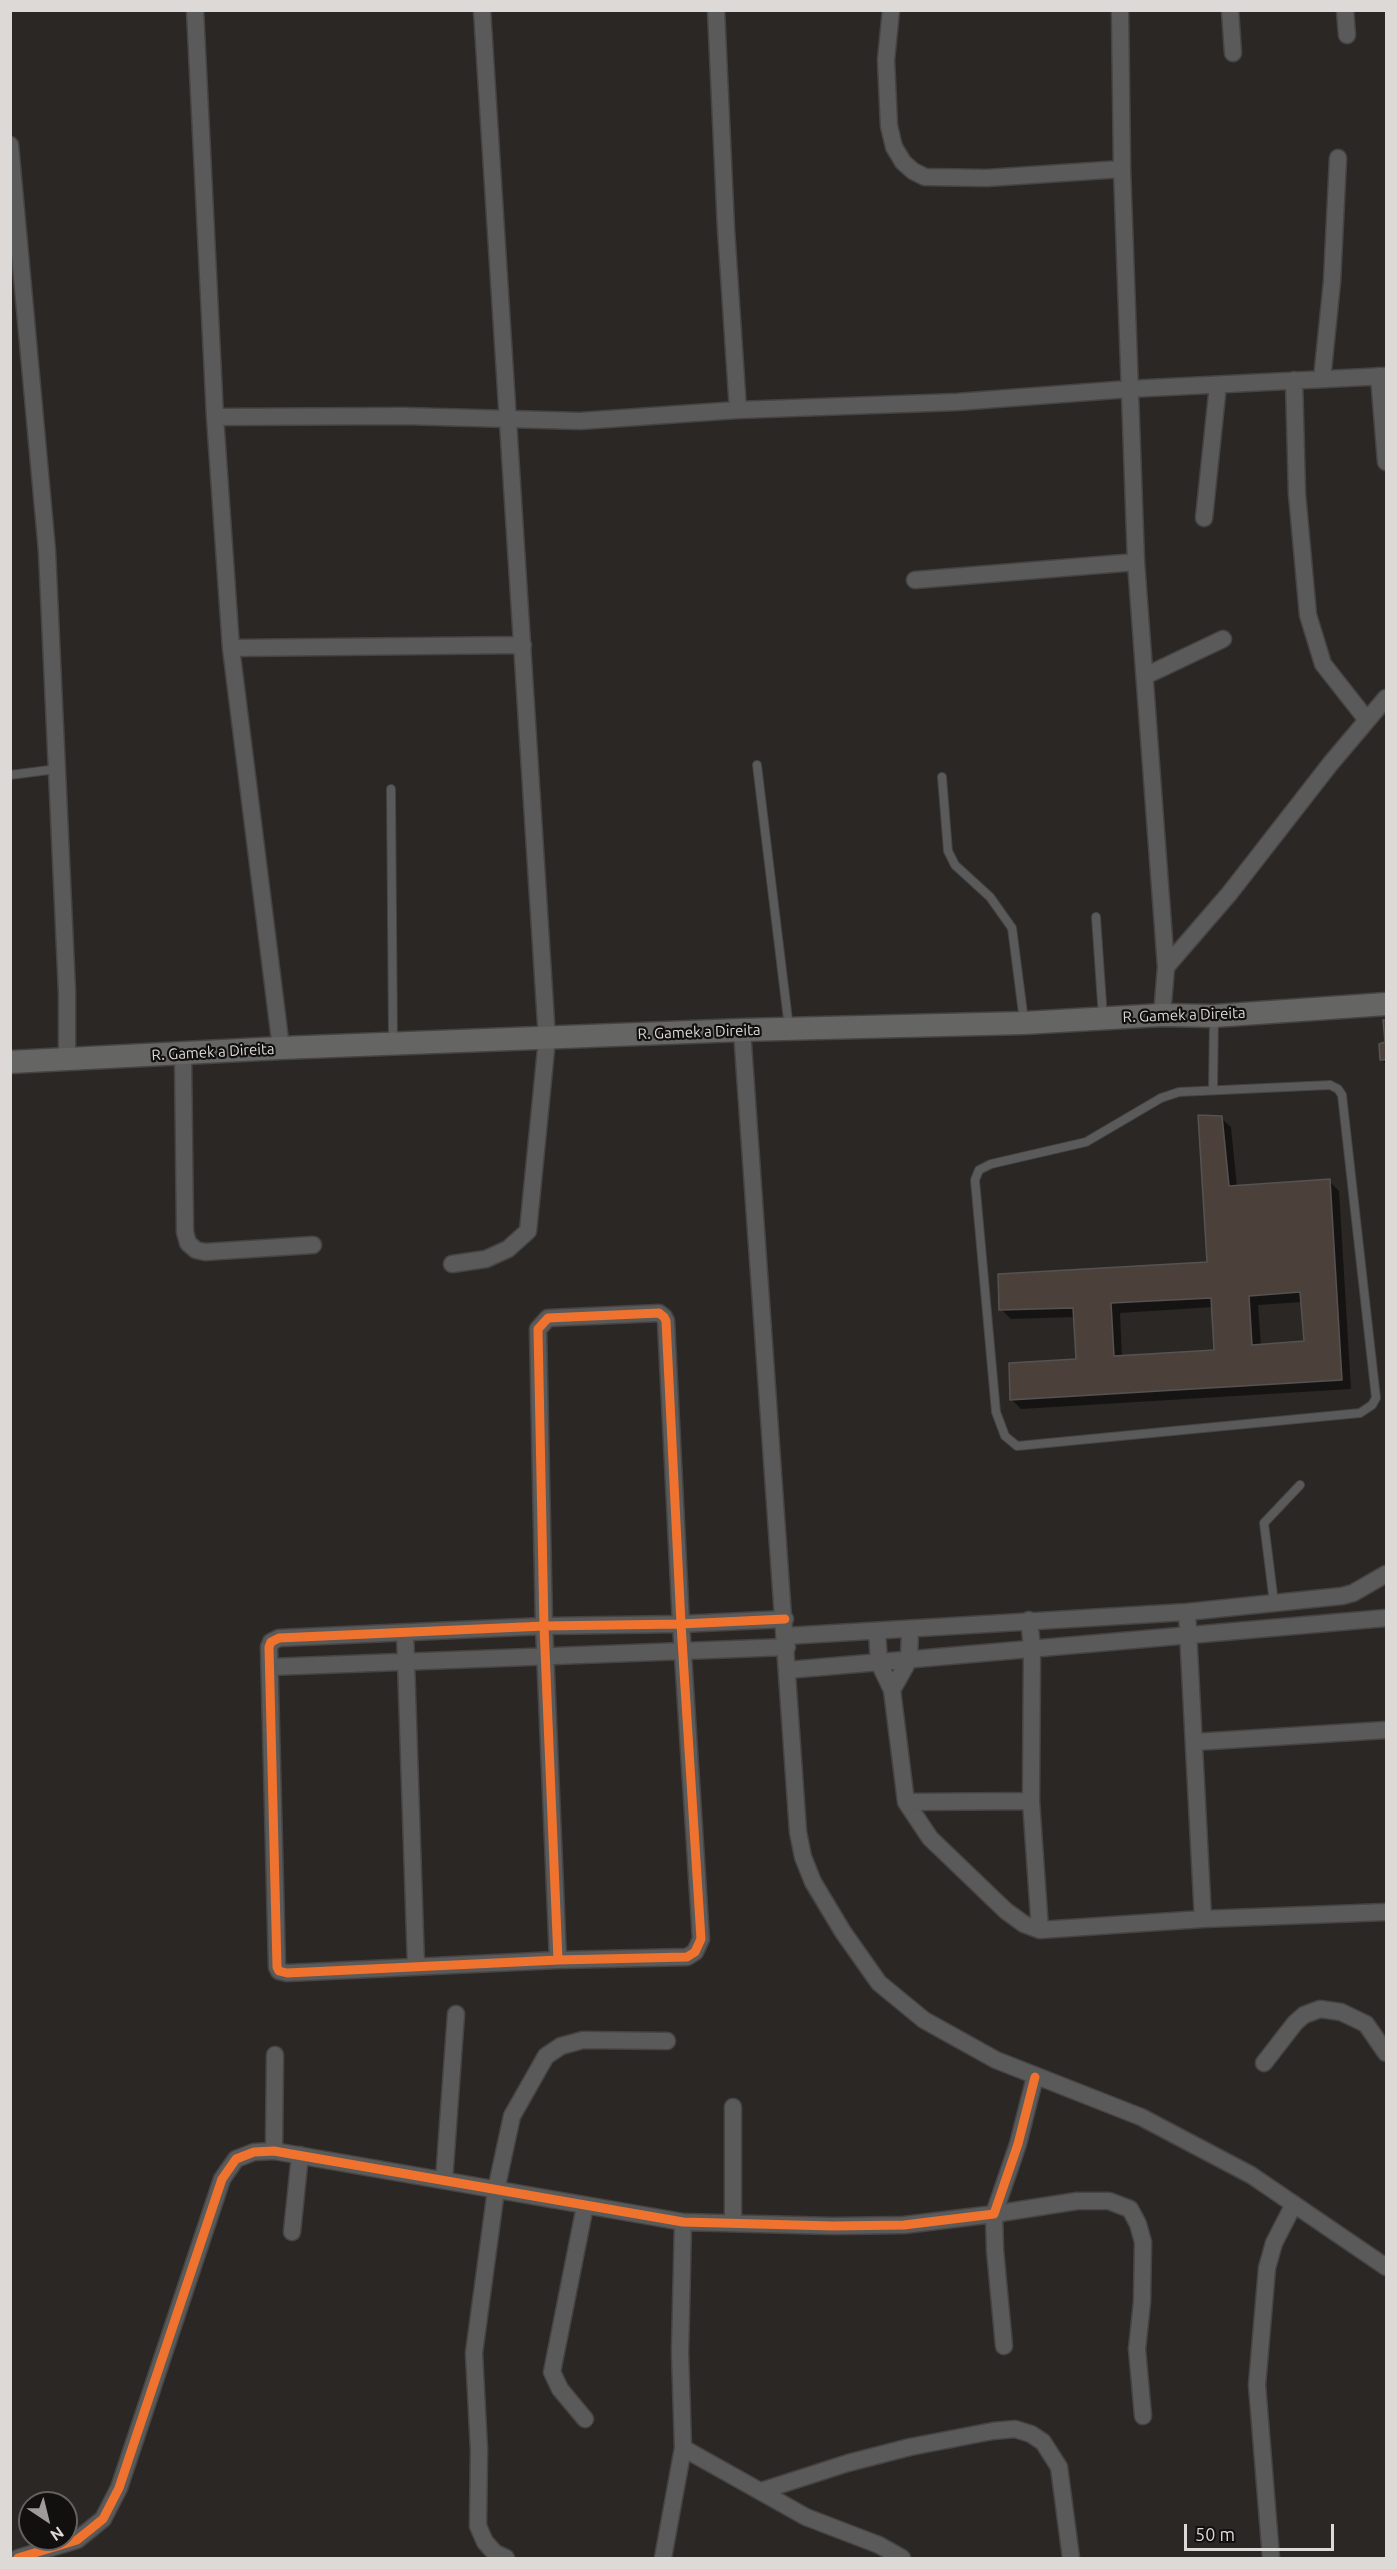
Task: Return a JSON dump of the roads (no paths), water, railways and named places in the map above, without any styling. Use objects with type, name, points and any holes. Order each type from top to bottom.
[{"type":"main road","name":"R. Gamek a Direita","points":[[10,1062],[281,1048],[742,1030],[1024,1023],[1162,1015],[1214,1016],[1386,1004]]},
{"type":"street","points":[[195,10],[215,417],[231,648],[281,1048]]},
{"type":"street","points":[[452,1264],[486,1259],[508,1249],[528,1231],[547,1039],[482,10]]},
{"type":"street","points":[[716,10],[726,229],[738,410]]},
{"type":"street","points":[[891,10],[886,60],[889,126],[894,147],[903,162],[913,171],[925,177],[987,178],[1122,169]]},
{"type":"street","points":[[1120,10],[1122,169],[1136,562],[1166,967],[1162,1015]]},
{"type":"street","points":[[1230,10],[1233,53]]},
{"type":"street","points":[[1345,10],[1347,35]]},
{"type":"street","points":[[10,145],[47,551],[67,992],[67,1059]]},
{"type":"street","points":[[1322,379],[1332,282],[1338,158]]},
{"type":"street","points":[[215,417],[404,416],[580,421],[738,410],[957,402],[1129,389],[1383,376],[1386,462]]},
{"type":"street","points":[[1294,380],[1297,494],[1308,615],[1323,664],[1367,720]]},
{"type":"street","points":[[1204,518],[1218,385]]},
{"type":"street","points":[[915,580],[1136,562]]},
{"type":"street","points":[[1145,676],[1222,639]]},
{"type":"street","points":[[231,648],[523,645]]},
{"type":"street","points":[[1166,967],[1229,894],[1259,852],[1386,698]]},
{"type":"street","points":[[742,1030],[798,1832],[803,1857],[813,1881],[843,1932],[879,1983],[924,2020],[996,2060],[1142,2117],[1251,2175],[1386,2267]]},
{"type":"street","points":[[183,1054],[188,1243],[196,1250],[205,1252],[313,1245]]},
{"type":"street","points":[[558,1960],[544,1626],[538,1329],[548,1318],[659,1313],[666,1321],[681,1624],[701,1939],[699,1946],[687,1957],[558,1960],[287,1973],[279,1971],[277,1967],[269,1647],[271,1642],[279,1638],[405,1632],[544,1626],[681,1624],[784,1619]]},
{"type":"street","points":[[270,1667],[683,1652],[877,1631],[1187,1612],[1353,1593],[1386,1574]]},
{"type":"street","points":[[1187,1612],[1203,1919]]},
{"type":"street","points":[[788,1670],[1386,1618]]},
{"type":"street","points":[[1029,1620],[1032,1647],[1031,1801],[1040,1930]]},
{"type":"street","points":[[892,1690],[909,1660],[910,1629]]},
{"type":"street","points":[[877,1631],[879,1663],[892,1690],[906,1802],[930,1838],[1006,1911],[1024,1924],[1040,1930],[1203,1919],[1386,1912]]},
{"type":"street","points":[[405,1632],[416,1966]]},
{"type":"street","points":[[1195,1742],[1386,1730]]},
{"type":"street","points":[[906,1802],[1031,1801]]},
{"type":"street","points":[[1264,2063],[1304,2014],[1320,2009],[1341,2012],[1366,2024],[1386,2054]]},
{"type":"street","points":[[444,2180],[456,2014]]},
{"type":"street","points":[[506,2559],[495,2553],[485,2542],[478,2526],[479,2450],[474,2353],[496,2190],[512,2116],[546,2056],[561,2046],[582,2040],[667,2041]]},
{"type":"street","points":[[274,2151],[275,2055]]},
{"type":"street","points":[[1004,2346],[994,2214],[1018,2144],[1035,2077]]},
{"type":"street","points":[[733,2107],[733,2222]]},
{"type":"street","points":[[18,2559],[77,2541],[103,2519],[119,2488],[222,2179],[236,2159],[254,2152],[274,2151],[300,2155],[683,2222],[833,2226],[904,2225],[1077,2201],[1109,2201],[1130,2209],[1138,2224],[1143,2242],[1142,2302],[1137,2349],[1143,2416]]},
{"type":"street","points":[[292,2232],[300,2155]]},
{"type":"street","points":[[1271,2559],[1257,2385],[1267,2268],[1274,2243],[1294,2204]]},
{"type":"street","points":[[585,2206],[552,2372],[560,2389],[585,2419]]},
{"type":"street","points":[[663,2559],[683,2448],[680,2352],[683,2222]]},
{"type":"street","points":[[761,2491],[848,2463],[910,2447],[993,2430],[1016,2429],[1031,2434],[1043,2442],[1059,2467],[1071,2559]]},
{"type":"street","points":[[683,2448],[806,2517],[879,2545],[902,2559]]},
{"type":"lane","points":[[757,765],[789,1029]]},
{"type":"lane","points":[[10,775],[57,770]]},
{"type":"lane","points":[[942,777],[948,851],[955,865],[990,897],[1012,928],[1024,1023]]},
{"type":"lane","points":[[391,789],[393,1044]]},
{"type":"lane","points":[[1096,917],[1103,1018]]},
{"type":"lane","points":[[1213,1089],[1214,1016]]},
{"type":"lane","points":[[1330,1085],[1338,1089],[1342,1095],[1376,1398],[1360,1413],[1017,1446],[1005,1436],[996,1412],[975,1180],[980,1170],[991,1164],[1086,1142],[1161,1098],[1179,1092],[1213,1089],[1330,1085]]},
{"type":"lane","points":[[1274,1603],[1264,1523],[1300,1485]]}]
